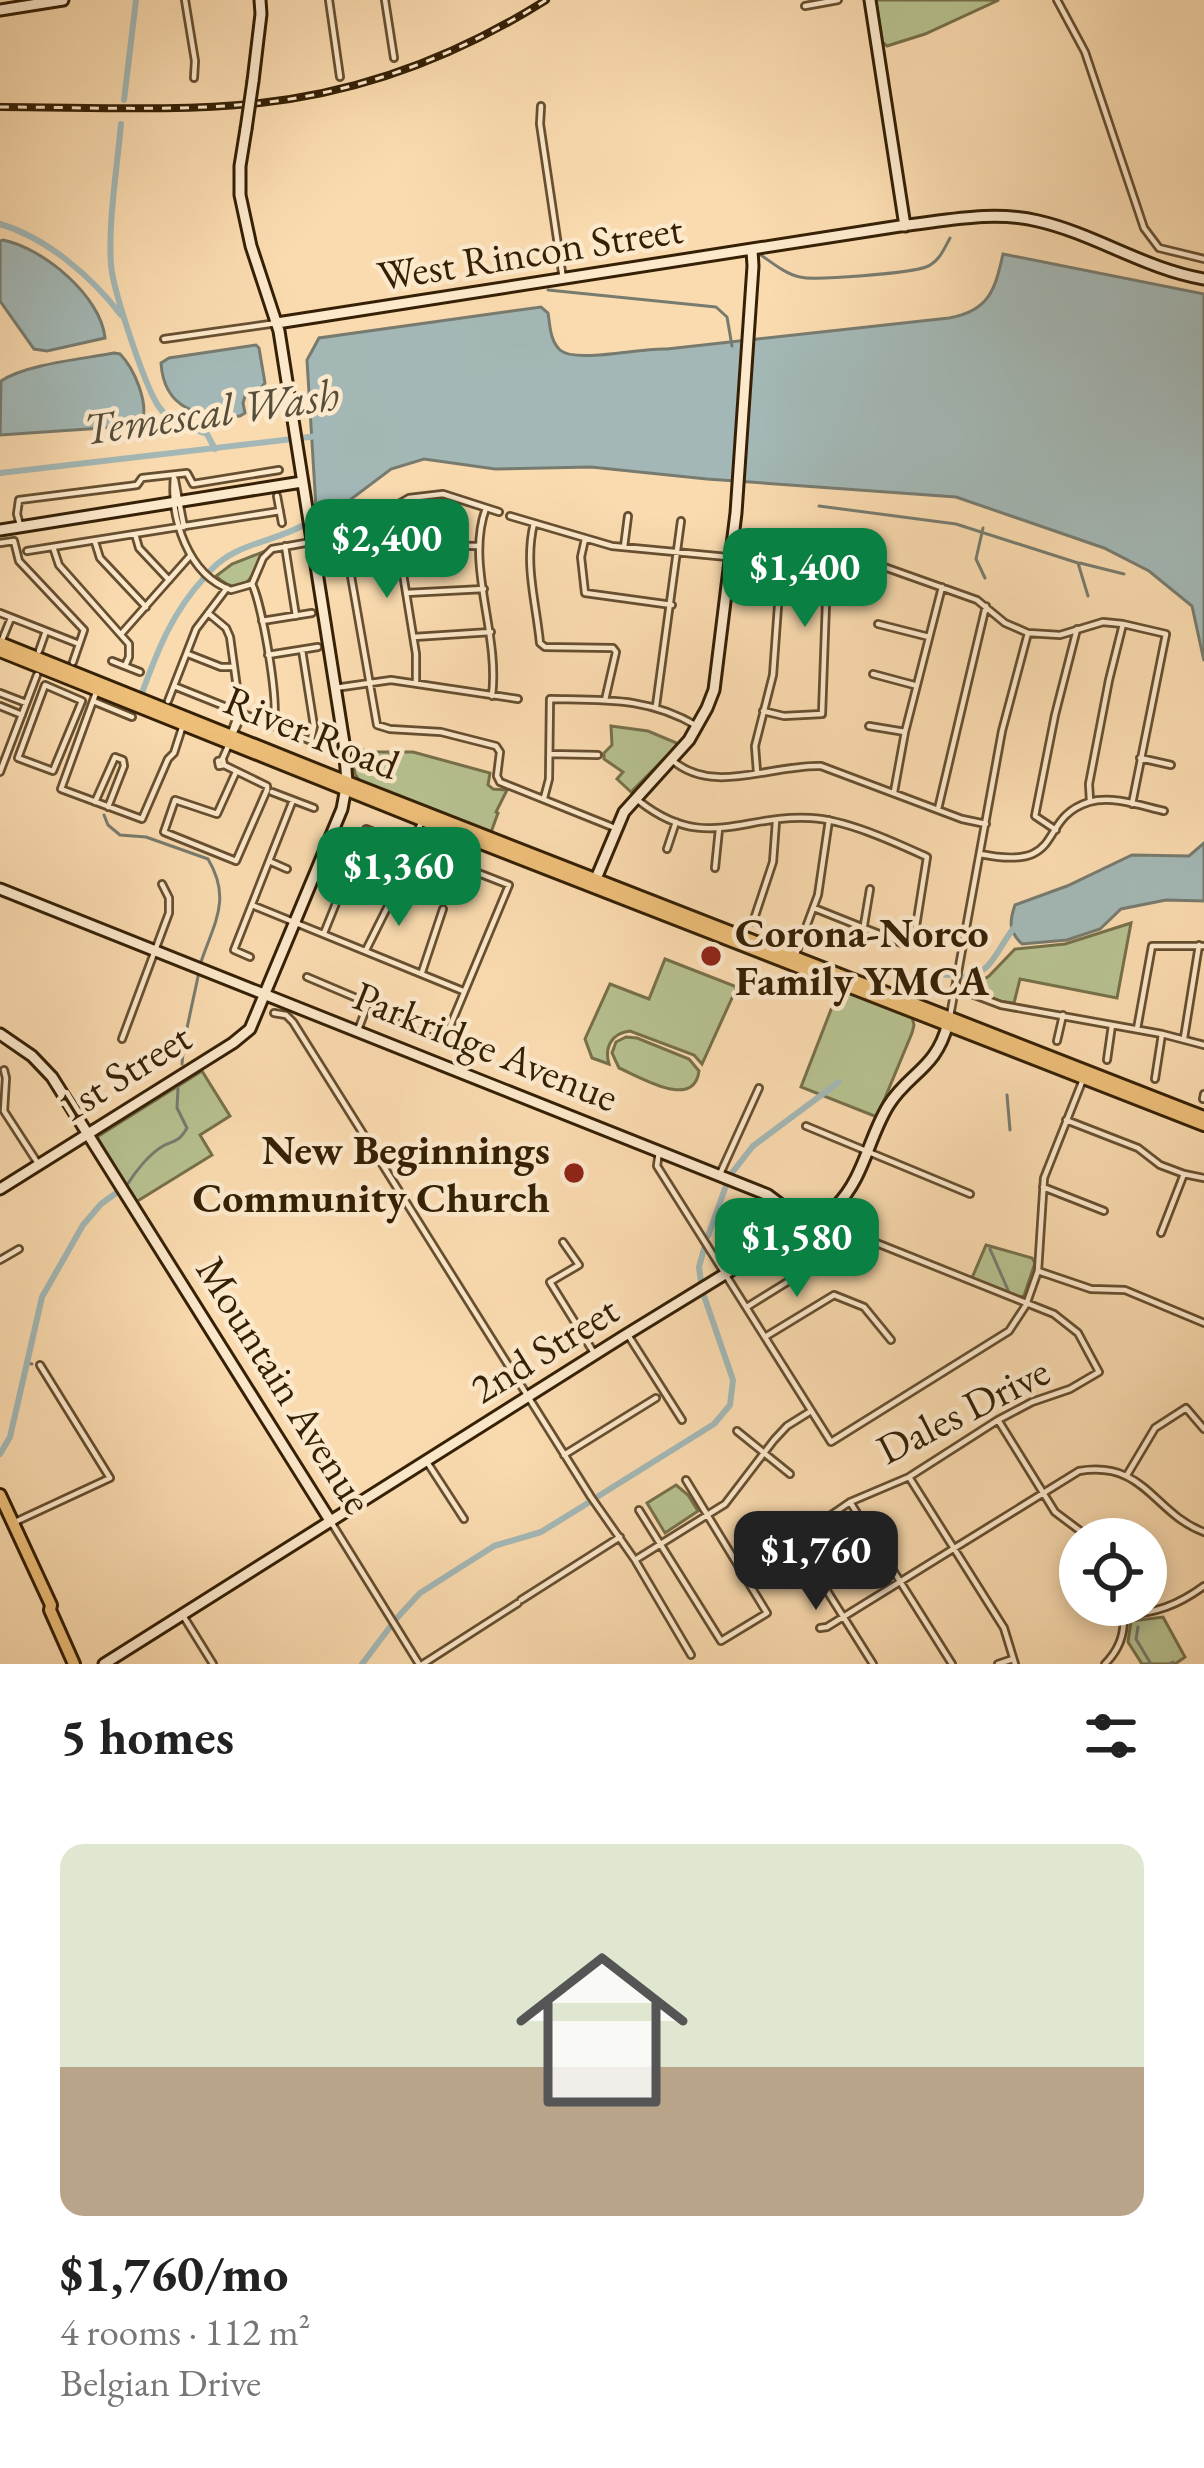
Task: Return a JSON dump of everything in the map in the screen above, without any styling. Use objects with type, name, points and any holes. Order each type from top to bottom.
[{"type":"main road","points":[[0,10],[63,0]]},
{"type":"main road","points":[[260,0],[240,195],[277,323],[347,786]]},
{"type":"main road","points":[[870,0],[905,226]]},
{"type":"main road","name":"West Rincon Street","points":[[277,323],[986,216],[1041,221],[1168,271],[1204,279]]},
{"type":"main road","points":[[594,882],[615,828],[635,797],[672,760],[697,725],[716,683],[731,556],[752,250]]},
{"type":"main road","points":[[0,530],[19,519],[178,502],[302,482]]},
{"type":"main road","name":"River Road","points":[[0,646],[94,695],[231,739]]},
{"type":"main road","name":"River Road","points":[[0,646],[1204,1121]]},
{"type":"main road","name":"1st Street","points":[[0,1189],[245,1034],[266,995],[347,786]]},
{"type":"main road","name":"Parkridge Avenue","points":[[0,890],[726,1177],[778,1201],[799,1230]]},
{"type":"main road","name":"River Road","points":[[949,1021],[1083,1078],[1204,1121]]},
{"type":"main road","name":"2nd Street","points":[[104,1664],[830,1211],[852,1189],[889,1105],[932,1059],[949,1021]]},
{"type":"main road","name":"Mountain Avenue","points":[[0,1034],[42,1066],[331,1522]]},
{"type":"main road","points":[[0,1496],[78,1664]]},
{"type":"street","points":[[185,0],[194,78]]},
{"type":"street","points":[[329,0],[340,77]]},
{"type":"street","points":[[385,0],[394,58]]},
{"type":"street","points":[[805,6],[838,0]]},
{"type":"street","points":[[1057,0],[1085,52],[1144,228],[1160,248],[1204,260]]},
{"type":"street","points":[[541,106],[563,280]]},
{"type":"street","name":"West Rincon Street","points":[[164,339],[277,323]]},
{"type":"street","points":[[19,519],[19,500],[137,485],[142,478],[187,473],[194,484],[279,470]]},
{"type":"street","points":[[174,476],[172,489],[183,542],[190,556],[226,588],[252,584],[272,549],[344,536],[401,501],[432,494],[462,498],[499,512]]},
{"type":"street","points":[[277,496],[282,523]]},
{"type":"street","points":[[486,508],[477,546],[495,668],[492,696]]},
{"type":"street","points":[[27,551],[280,512]]},
{"type":"street","points":[[381,513],[399,549],[414,637],[416,682]]},
{"type":"street","points":[[510,516],[624,547],[781,562]]},
{"type":"street","points":[[624,547],[628,516]]},
{"type":"street","points":[[656,706],[681,521]]},
{"type":"street","points":[[534,524],[529,572],[540,643],[613,648],[605,700]]},
{"type":"street","points":[[135,534],[139,548],[169,580]]},
{"type":"street","points":[[344,536],[379,726],[441,732],[496,746],[500,782],[615,828]]},
{"type":"street","points":[[758,772],[754,746],[773,675],[783,536]]},
{"type":"street","points":[[584,539],[585,593],[672,604]]},
{"type":"street","points":[[95,540],[100,558],[146,607]]},
{"type":"street","points":[[0,543],[14,541],[19,562],[84,630],[73,662]]},
{"type":"street","points":[[285,546],[296,616]]},
{"type":"street","points":[[399,549],[477,546]]},
{"type":"street","points":[[53,547],[59,566],[129,644],[125,666]]},
{"type":"street","points":[[764,712],[822,715],[828,547],[942,587],[986,606],[1005,623],[1028,633],[1052,636],[1102,622],[1166,634],[1132,804]]},
{"type":"street","points":[[122,633],[190,556]]},
{"type":"street","points":[[252,584],[268,656],[276,712],[273,725]]},
{"type":"street","points":[[894,792],[904,732],[942,587]]},
{"type":"street","points":[[167,700],[196,629],[226,588]]},
{"type":"street","points":[[406,593],[484,590]]},
{"type":"street","points":[[938,809],[986,606]]},
{"type":"street","points":[[0,613],[80,644]]},
{"type":"street","points":[[262,621],[312,613]]},
{"type":"street","points":[[208,614],[226,628],[241,717],[223,762],[314,808]]},
{"type":"street","points":[[0,646],[10,617]]},
{"type":"street","points":[[878,624],[929,637]]},
{"type":"street","points":[[1090,802],[1105,701],[1123,624]]},
{"type":"street","points":[[1056,830],[1035,816],[1077,629]]},
{"type":"street","points":[[38,651],[46,632]]},
{"type":"street","points":[[414,637],[491,632]]},
{"type":"street","points":[[949,1021],[1002,731],[1028,633]]},
{"type":"street","points":[[268,656],[318,647]]},
{"type":"street","points":[[302,650],[314,726],[311,740]]},
{"type":"street","points":[[187,653],[221,667],[234,667]]},
{"type":"street","points":[[112,661],[140,672]]},
{"type":"street","points":[[873,674],[916,686]]},
{"type":"street","points":[[0,772],[37,675]]},
{"type":"street","points":[[64,692],[69,679]]},
{"type":"street","points":[[335,688],[416,682],[518,699]]},
{"type":"street","points":[[45,685],[64,692],[82,701],[53,771],[18,758],[45,685]]},
{"type":"street","points":[[174,686],[334,750]]},
{"type":"street","points":[[0,693],[26,703]]},
{"type":"street","points":[[132,717],[94,695],[61,789],[142,820],[184,724]]},
{"type":"street","points":[[543,800],[549,779],[550,699],[656,706],[697,725]]},
{"type":"street","points":[[0,706],[22,715]]},
{"type":"street","points":[[869,726],[904,732]]},
{"type":"street","points":[[550,754],[598,755]]},
{"type":"street","points":[[95,802],[112,761],[115,757],[123,760],[108,807]]},
{"type":"street","points":[[1140,758],[1171,765]]},
{"type":"street","points":[[672,760],[706,777],[821,766],[986,824]]},
{"type":"street","points":[[236,772],[217,814],[175,800],[164,832],[236,861],[269,789]]},
{"type":"street","points":[[635,797],[676,823],[705,830],[776,820],[829,820],[927,857],[910,944],[814,908]]},
{"type":"street","points":[[250,957],[234,950],[293,800]]},
{"type":"street","points":[[980,854],[1012,860],[1040,851],[1071,812],[1090,802],[1164,811]]},
{"type":"street","points":[[411,848],[424,816]]},
{"type":"street","points":[[753,922],[773,862],[776,820]]},
{"type":"street","points":[[793,960],[814,908],[829,820]]},
{"type":"street","points":[[667,848],[676,823]]},
{"type":"street","points":[[307,977],[446,1036],[509,885],[366,830],[323,933]]},
{"type":"street","points":[[715,868],[719,830]]},
{"type":"street","points":[[268,862],[287,868]]},
{"type":"street","points":[[122,1039],[171,905],[162,884]]},
{"type":"street","points":[[863,926],[870,889]]},
{"type":"street","points":[[366,950],[396,890]]},
{"type":"street","points":[[252,905],[465,992]]},
{"type":"street","points":[[422,972],[443,909]]},
{"type":"street","points":[[1137,1029],[1152,946],[1202,945],[1184,1038]]},
{"type":"street","points":[[956,988],[1001,1005],[1204,1045]]},
{"type":"street","points":[[357,1031],[369,1001]]},
{"type":"street","points":[[274,1013],[293,1022],[691,1655]]},
{"type":"street","points":[[1057,1042],[1063,1016]]},
{"type":"street","points":[[1107,1060],[1112,1025]]},
{"type":"street","points":[[1155,1078],[1162,1034]]},
{"type":"street","points":[[4,1070],[6,1118],[39,1165]]},
{"type":"street","points":[[659,1150],[657,1166],[831,1442],[1009,1331],[1026,1305],[1038,1271],[1043,1187],[1083,1078]]},
{"type":"street","points":[[726,1177],[759,1088]]},
{"type":"street","points":[[1066,1120],[1138,1148],[1160,1165],[1204,1178]]},
{"type":"street","points":[[806,1126],[970,1194]]},
{"type":"street","points":[[1161,1233],[1184,1174]]},
{"type":"street","points":[[1043,1187],[1104,1211]]},
{"type":"street","points":[[830,1211],[854,1234],[1026,1305]]},
{"type":"street","points":[[563,1242],[578,1265],[550,1282],[595,1354]]},
{"type":"street","points":[[0,1260],[20,1249]]},
{"type":"street","points":[[747,1307],[826,1258]]},
{"type":"street","points":[[1038,1271],[1090,1289],[1125,1291],[1204,1322]]},
{"type":"street","points":[[765,1337],[834,1295],[864,1307],[891,1340]]},
{"type":"street","name":"Dales Drive","points":[[843,1617],[795,1540],[850,1502],[909,1477],[998,1420],[1099,1372],[1069,1324],[1026,1305]]},
{"type":"street","points":[[628,1335],[682,1420]]},
{"type":"street","points":[[13,1523],[110,1478],[40,1365]]},
{"type":"street","points":[[564,1455],[656,1398]]},
{"type":"street","points":[[1127,1474],[1155,1428],[1186,1408],[1204,1429]]},
{"type":"street","points":[[635,1560],[725,1504],[787,1426],[811,1411]]},
{"type":"street","points":[[998,1420],[1063,1518]]},
{"type":"street","points":[[737,1431],[790,1474]]},
{"type":"street","points":[[428,1462],[464,1519]]},
{"type":"street","points":[[820,1628],[1079,1472],[1096,1468],[1127,1474],[1183,1521],[1204,1532]]},
{"type":"street","points":[[909,1477],[1004,1628],[1014,1661],[998,1664]]},
{"type":"street","points":[[639,1510],[722,1641],[767,1613],[686,1480]]},
{"type":"street","points":[[850,1502],[952,1664]]},
{"type":"street","name":"Mountain Avenue","points":[[331,1522],[421,1664]]},
{"type":"street","points":[[421,1664],[620,1537]]},
{"type":"street","points":[[1167,1608],[1204,1586]]},
{"type":"street","points":[[182,1615],[213,1664]]},
{"type":"street","points":[[843,1617],[873,1664]]},
{"type":"street","points":[[1105,1664],[1120,1642],[1123,1626]]},
{"type":"green space","points":[[876,0],[999,0],[887,46],[882,42]]},
{"type":"green space","points":[[263,552],[252,577],[241,586],[216,576],[232,564]]},
{"type":"green space","points":[[611,726],[648,731],[679,744],[631,792],[617,779],[623,772],[604,759],[612,745]]},
{"type":"green space","points":[[351,743],[367,752],[413,752],[490,773],[488,785],[507,790],[490,835],[361,783],[355,774]]},
{"type":"green space","points":[[1131,923],[1117,998],[1020,979],[1014,1003],[963,986],[989,976],[1015,949],[1065,944]]},
{"type":"green space","points":[[665,959],[737,987],[702,1064],[694,1055],[630,1031],[611,1042],[609,1064],[592,1058],[585,1039],[610,984],[649,999]]},
{"type":"green space","points":[[839,989],[912,1017],[912,1033],[877,1117],[801,1087]]},
{"type":"green space","points":[[626,1037],[689,1059],[699,1071],[695,1082],[688,1088],[666,1088],[619,1068],[612,1053],[616,1042]]},
{"type":"green space","points":[[202,1071],[230,1116],[200,1135],[212,1155],[136,1202],[97,1137]]},
{"type":"green space","points":[[986,1245],[1032,1258],[1035,1263],[1024,1296],[972,1278]]},
{"type":"green space","points":[[676,1485],[698,1511],[665,1533],[647,1503]]},
{"type":"green space","points":[[1167,1624],[1185,1657],[1175,1664],[1142,1664],[1128,1642],[1130,1626]]},
{"type":"water","points":[[3,240],[35,253],[68,276],[93,306],[105,338],[47,351],[34,349],[0,301]]},
{"type":"water","points":[[1003,254],[1204,294],[1204,661],[1192,606],[1149,571],[1104,548],[956,497],[591,467],[495,469],[424,459],[391,469],[322,521],[316,508],[307,360],[319,338],[541,307],[548,313],[552,338],[560,350],[594,355],[949,318],[973,310],[988,297]]},
{"type":"water","points":[[256,345],[265,383],[246,393],[245,413],[240,416],[198,413],[169,391],[161,363],[169,358]]},
{"type":"water","points":[[114,353],[125,360],[139,386],[142,422],[0,435],[1,381],[40,366]]},
{"type":"water","points":[[1204,843],[1204,901],[1166,900],[1121,909],[1100,929],[1067,940],[1022,944],[1012,931],[1015,905],[1132,855],[1189,856]]},
{"type":"waterway","points":[[124,100],[136,0]]},
{"type":"waterway","points":[[121,124],[111,231],[117,295],[159,407],[175,421],[207,434],[215,449]]},
{"type":"waterway","points":[[0,224],[67,260],[121,315]]},
{"type":"waterway","points":[[758,253],[800,277],[863,276],[926,267],[938,259],[950,238]]},
{"type":"waterway","points":[[548,290],[716,307],[727,317],[732,346]]},
{"type":"waterway","name":"Temescal Wash","points":[[0,473],[318,436]]},
{"type":"waterway","points":[[819,506],[956,524],[1078,563],[1088,596]]},
{"type":"waterway","points":[[211,570],[242,549],[302,526]]},
{"type":"waterway","points":[[983,528],[976,559],[985,578]]},
{"type":"waterway","points":[[1080,563],[1124,574]]},
{"type":"waterway","points":[[142,693],[168,631],[205,577]]},
{"type":"waterway","points":[[104,815],[120,835],[146,837],[208,859],[220,899],[201,962]]},
{"type":"waterway","points":[[964,977],[982,971],[1014,928]]},
{"type":"waterway","points":[[182,1064],[199,972]]},
{"type":"waterway","points":[[909,996],[926,978],[950,975]]},
{"type":"waterway","points":[[731,1174],[753,1146],[839,1082]]},
{"type":"waterway","points":[[127,1185],[153,1154],[187,1128],[177,1108],[178,1088]]},
{"type":"waterway","points":[[1007,1095],[1010,1130]]},
{"type":"waterway","points":[[708,1236],[727,1183]]},
{"type":"waterway","points":[[0,1454],[10,1437],[42,1297],[83,1225],[119,1191]]},
{"type":"waterway","points":[[701,1282],[704,1249]]},
{"type":"waterway","points":[[990,1249],[1008,1290]]},
{"type":"waterway","points":[[597,1497],[714,1424],[730,1405],[733,1380],[703,1293]]},
{"type":"waterway","points":[[26,1363],[32,1364]]},
{"type":"waterway","points":[[397,1618],[420,1593],[494,1546],[541,1532],[588,1503]]},
{"type":"waterway","points":[[362,1664],[390,1627]]},
{"type":"waterway","points":[[1138,1627],[1136,1639],[1151,1664]]},
{"type":"waterway","points":[[1169,1664],[1173,1662]]},
{"type":"railway","points":[[0,107],[195,107],[298,98],[409,68],[479,38],[546,0]]},
{"type":"place","name":"Corona-Norco Family YMCA","points":[[711,956]]},
{"type":"place","name":"New Beginnings Community Church","points":[[574,1173]]}]
